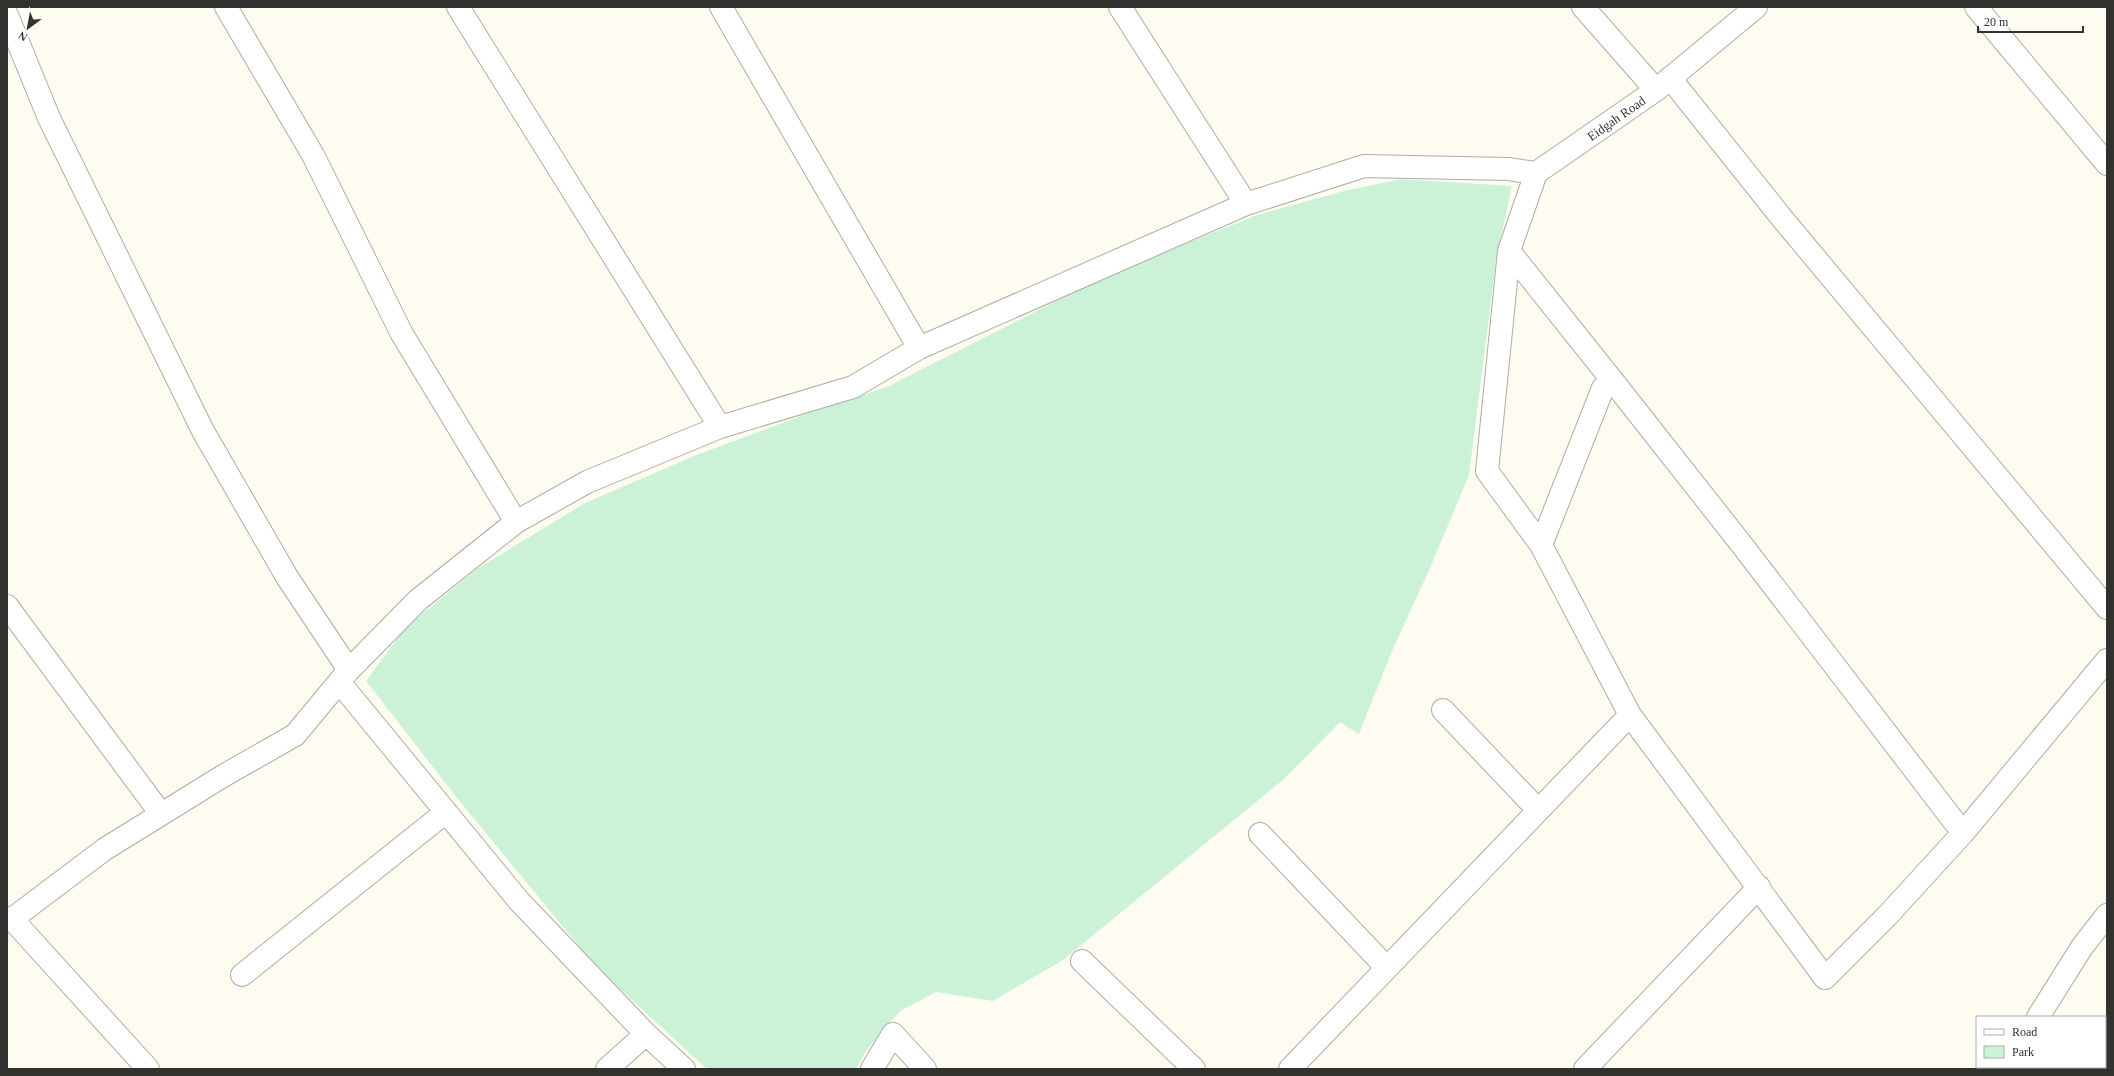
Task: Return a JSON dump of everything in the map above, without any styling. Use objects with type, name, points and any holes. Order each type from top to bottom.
[{"type":"street","points":[[226,7],[313,155],[402,334],[516,522]]},
{"type":"street","points":[[458,7],[720,427]]},
{"type":"street","points":[[721,7],[919,348]]},
{"type":"street","points":[[1120,7],[1246,204]]},
{"type":"street","points":[[1583,7],[1663,84],[1781,217],[2107,608]]},
{"type":"street","name":"Eidgah Road","points":[[1536,173],[1663,84],[1756,7]]},
{"type":"street","points":[[1976,7],[2107,164]]},
{"type":"street","points":[[7,15],[49,118],[203,431],[345,676],[446,812],[519,901],[646,1034],[684,1069]]},
{"type":"street","points":[[148,1069],[9,918],[105,849],[161,814],[295,735],[345,676],[418,600],[516,522],[587,482],[720,427],[853,387],[919,348],[1246,204],[1364,166],[1508,169],[1536,173],[1509,251],[1487,471],[1541,545],[1630,715],[1825,978],[1887,916],[1963,832],[2107,660]]},
{"type":"street","points":[[1509,251],[1742,545],[1963,832]]},
{"type":"street","points":[[1541,545],[1603,388],[1612,380]]},
{"type":"street","points":[[7,606],[161,814]]},
{"type":"street","points":[[1443,710],[1538,810]]},
{"type":"street","points":[[1290,1069],[1386,967],[1630,715]]},
{"type":"street","points":[[242,975],[446,812]]},
{"type":"street","points":[[1260,834],[1386,967]]},
{"type":"street","points":[[1585,1069],[1759,888]]},
{"type":"street","points":[[2039,1016],[2082,947],[2107,914]]},
{"type":"street","points":[[1082,961],[1194,1069]]},
{"type":"street","points":[[607,1069],[646,1034]]},
{"type":"street","points":[[872,1069],[893,1034],[925,1069]]},
{"type":"green space","points":[[1402,179],[1512,186],[1496,261],[1469,475],[1430,568],[1392,651],[1359,734],[1340,722],[1284,779],[1063,960],[993,1001],[936,992],[900,1011],[866,1051],[856,1069],[707,1069],[597,968],[457,798],[366,681],[405,628],[477,569],[585,503],[699,454],[812,412],[887,387],[1070,294],[1169,250],[1260,214],[1344,191]]}]
